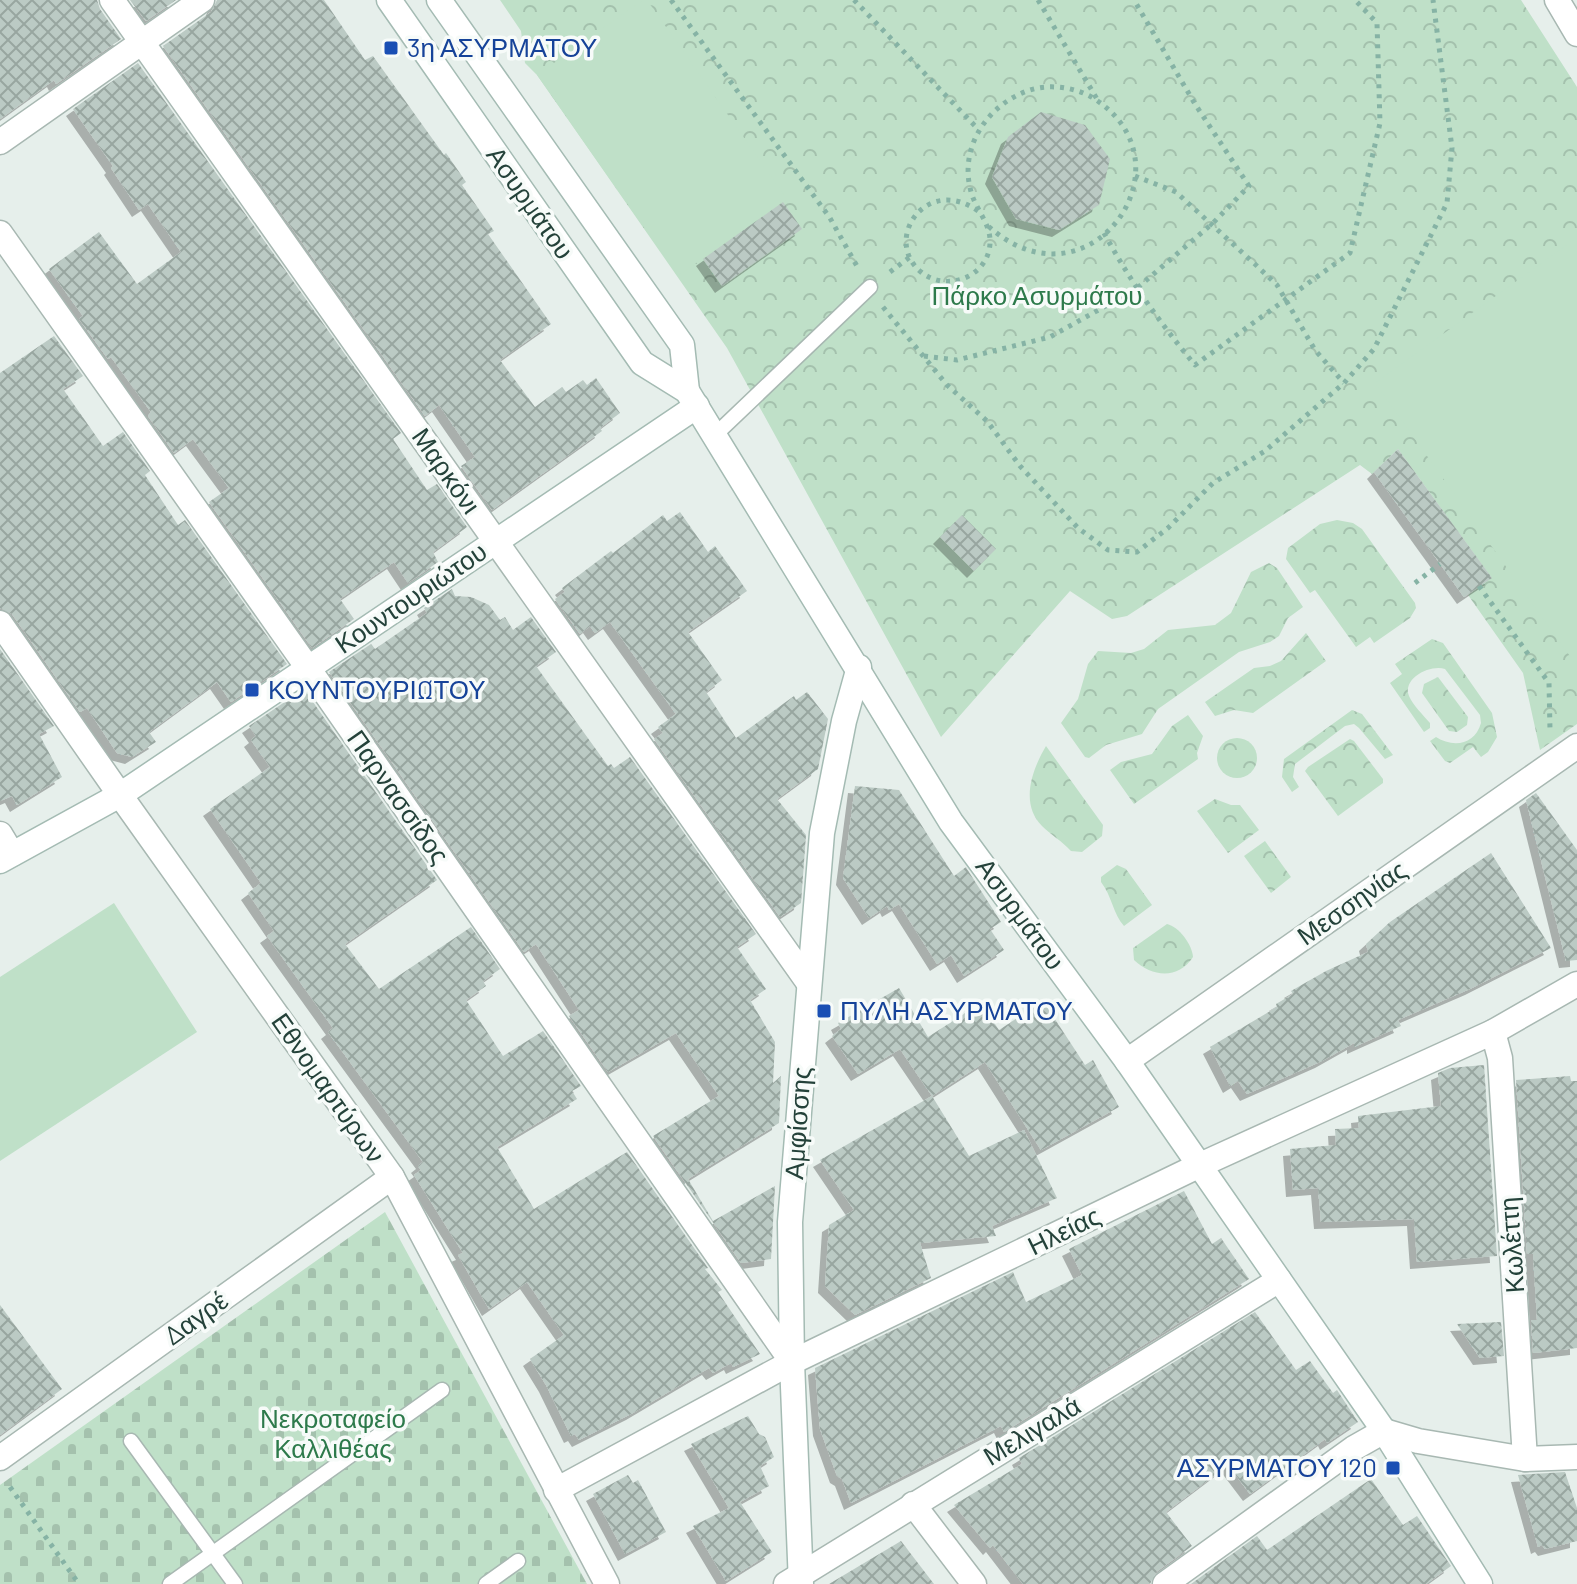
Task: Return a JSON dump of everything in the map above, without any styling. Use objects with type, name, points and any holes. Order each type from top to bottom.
[{"type":"street","name":"Μαρκόνι","points":[[112,0],[808,982]]},
{"type":"street","points":[[0,142],[202,0]]},
{"type":"street","name":"Ασυρμάτου","points":[[389,0],[642,363],[692,398]]},
{"type":"street","name":"Ασυρμάτου","points":[[439,0],[682,345],[692,398],[951,822],[1127,1061],[1384,1431],[1472,1581]]},
{"type":"street","points":[[1561,1],[1577,34]]},
{"type":"street","name":"Παρνασσίδος","points":[[0,233],[792,1362]]},
{"type":"street","name":"Κουντουριώτου","points":[[4,850],[120,795],[496,542],[692,398]]},
{"type":"street","name":"Εθνομαρτύρων","points":[[0,623],[392,1177],[607,1584]]},
{"type":"street","name":"Αμφίσσης","points":[[796,1581],[790,1222],[822,833],[844,721],[859,667]]},
{"type":"street","name":"Μεσσηνίας","points":[[1127,1061],[1574,755]]},
{"type":"street","name":"Ηλείας","points":[[556,1490],[792,1362],[1198,1166],[1493,1032],[1577,984]]},
{"type":"street","name":"Κωλέττη","points":[[1493,1032],[1500,1058],[1525,1459]]},
{"type":"street","name":"Δαγρέ","points":[[0,1458],[392,1177]]},
{"type":"street","name":"Μελιγαλά","points":[[796,1581],[913,1504],[1279,1280]]},
{"type":"street","points":[[1165,1584],[1354,1448],[1384,1431],[1418,1441],[1525,1459],[1577,1457]]},
{"type":"street","points":[[913,1504],[974,1584]]},
{"type":"lane","points":[[715,435],[870,287]]},
{"type":"lane","points":[[170,1584],[442,1390]]},
{"type":"lane","points":[[131,1441],[235,1584]]},
{"type":"lane","points":[[486,1584],[518,1561]]},
{"type":"path","points":[[671,0],[830,218],[870,287],[947,385],[987,421],[1020,466],[1078,528],[1108,550],[1137,552],[1168,528],[1213,483],[1265,451],[1344,383],[1374,349],[1447,203],[1452,148],[1433,0]]},
{"type":"path","points":[[854,0],[978,129]]},
{"type":"path","points":[[1038,0],[1098,101]]},
{"type":"path","points":[[923,356],[957,360],[1050,337],[1136,289],[1213,223],[1249,186],[1195,104],[1134,0]]},
{"type":"path","points":[[1104,233],[1136,289],[1195,365],[1350,253],[1380,123],[1377,23],[1355,0]]},
{"type":"path","points":[[1058,87],[1079,91],[1098,101],[1115,116],[1127,134],[1134,155],[1135,176],[1131,198],[1121,217],[1088,246],[1067,253],[1045,254],[1023,250],[1003,240],[987,225],[970,190],[968,167],[978,129],[997,108],[1015,95],[1036,88],[1058,87]]},
{"type":"path","points":[[1135,176],[1176,192],[1277,285],[1315,350],[1344,383]]},
{"type":"path","points":[[978,211],[965,202],[949,199],[933,202],[919,211],[910,225],[906,241],[910,257],[919,270],[932,280],[949,282],[965,279],[978,270],[987,257],[990,241],[987,225]]},
{"type":"path","points":[[1415,583],[1440,564]]},
{"type":"path","points":[[1479,586],[1549,683],[1549,729],[1574,755]]},
{"type":"path","points":[[10,1487],[79,1584]]},
{"type":"green space","name":"Πάρκο Ασυρμάτου","points":[[500,0],[1521,0],[1577,87],[1577,724],[1540,750],[1523,673],[1468,595],[1491,577],[1398,449],[1372,474],[1360,465],[1127,616],[1112,619],[1070,591],[941,737],[727,348],[537,75],[525,63],[521,31]]},
{"type":"green space","points":[[647,0],[787,199],[678,276],[537,75]]},
{"type":"green space","points":[[1575,239],[1577,241],[1577,666],[1375,383]]},
{"type":"green space","points":[[1337,520],[1353,523],[1362,529],[1415,603],[1416,608],[1410,618],[1374,643],[1370,637],[1356,647],[1315,590],[1310,593],[1286,559],[1288,548],[1320,524]]},
{"type":"green space","points":[[1269,563],[1277,568],[1303,607],[1288,618],[1279,636],[1239,652],[1158,709],[1142,734],[1106,745],[1089,758],[1085,757],[1061,723],[1078,699],[1088,664],[1098,651],[1131,653],[1144,649],[1168,630],[1215,625],[1231,613],[1251,572]]},
{"type":"green space","points":[[1306,633],[1326,661],[1253,713],[1234,710],[1215,716],[1205,702],[1254,668],[1281,661]]},
{"type":"green space","points":[[1432,639],[1443,643],[1492,713],[1497,737],[1481,757],[1473,747],[1450,763],[1430,741],[1436,737],[1449,743],[1469,740],[1481,723],[1480,715],[1445,669],[1426,670],[1414,678],[1408,689],[1409,696],[1430,723],[1430,728],[1424,732],[1390,683],[1402,674],[1395,664]]},
{"type":"green space","points":[[1438,677],[1468,717],[1467,725],[1457,732],[1449,731],[1422,693],[1424,684]]},
{"type":"green space","points":[[1352,710],[1362,714],[1393,755],[1385,759],[1359,728],[1354,724],[1345,726],[1295,764],[1293,777],[1299,787],[1292,792],[1282,777],[1284,759]]},
{"type":"green space","points":[[1188,715],[1203,736],[1198,759],[1134,804],[1110,770],[1121,762],[1152,754],[1172,726]]},
{"type":"green space","points":[[1237,738],[1251,744],[1257,758],[1251,772],[1237,778],[1223,772],[1217,758],[1223,744]]},
{"type":"green space","points":[[1350,739],[1383,779],[1383,783],[1338,816],[1305,771]]},
{"type":"green space","points":[[1046,746],[1103,825],[1102,836],[1082,852],[1071,851],[1045,829],[1031,807],[1030,786]]},
{"type":"green space","points":[[1215,799],[1240,805],[1259,830],[1228,853],[1197,811]]},
{"type":"green space","points":[[1265,841],[1291,877],[1271,893],[1244,856]]},
{"type":"green space","points":[[1117,865],[1126,869],[1152,905],[1124,926],[1101,882],[1101,877]]},
{"type":"green space","points":[[114,903],[197,1032],[0,1161],[0,977]]},
{"type":"green space","points":[[1167,924],[1184,937],[1193,957],[1180,970],[1165,974],[1141,966],[1134,960],[1133,948]]},
{"type":"green space","name":"Νεκροταφείο Καλλιθέας","points":[[385,1212],[587,1584],[0,1584],[0,1485]]},
{"type":"building","points":[[0,0],[97,0],[121,39],[56,84],[54,80],[0,119]]},
{"type":"building","points":[[130,0],[176,0],[146,21]]},
{"type":"building","points":[[217,0],[324,0],[365,60],[373,56],[444,155],[446,153],[466,182],[462,185],[494,231],[488,234],[551,324],[500,360],[535,407],[562,387],[566,392],[583,380],[587,385],[596,378],[620,413],[600,428],[602,431],[492,510],[461,466],[475,457],[439,405],[425,416],[163,46],[211,12]]},
{"type":"building","points":[[138,63],[401,433],[393,439],[427,490],[437,484],[467,527],[433,552],[438,562],[408,583],[394,562],[340,599],[354,619],[312,648],[209,502],[229,488],[193,439],[174,453],[148,416],[151,412],[79,319],[83,316],[49,269],[99,232],[137,284],[181,252],[148,204],[139,210],[73,109]]},
{"type":"building","points":[[1041,112],[1085,125],[1110,159],[1099,205],[1059,230],[1016,219],[992,177],[1008,137]]},
{"type":"building","points":[[783,202],[802,229],[722,286],[703,259]]},
{"type":"building","points":[[54,336],[83,376],[63,389],[103,446],[123,432],[150,471],[145,475],[178,525],[185,520],[287,664],[231,702],[217,682],[149,732],[156,742],[132,757],[117,753],[87,708],[80,712],[12,614],[0,608],[0,373]]},
{"type":"building","points":[[1398,449],[1492,578],[1464,597],[1374,472]]},
{"type":"building","points":[[680,512],[708,552],[715,546],[747,591],[688,632],[722,680],[706,692],[736,738],[794,696],[796,700],[807,692],[828,719],[818,769],[777,799],[806,835],[801,903],[780,917],[654,739],[663,733],[658,727],[676,714],[610,622],[595,633],[590,626],[580,634],[555,599],[565,592],[562,588],[611,551],[613,553],[663,515],[667,521]]},
{"type":"building","points":[[962,515],[996,549],[974,571],[940,537]]},
{"type":"building","points":[[452,589],[455,596],[471,597],[489,605],[500,620],[505,617],[513,630],[531,617],[556,652],[536,666],[608,766],[611,764],[614,768],[630,757],[756,934],[737,947],[766,989],[750,1000],[775,1042],[773,1083],[781,1076],[779,1123],[688,1179],[713,1221],[775,1186],[771,1259],[741,1263],[653,1136],[719,1096],[676,1033],[608,1072],[569,1016],[579,1010],[536,944],[524,952],[329,672],[371,644],[375,649],[427,613],[424,608]]},
{"type":"building","points":[[0,649],[54,726],[39,734],[62,777],[17,805],[12,796],[0,801]]},
{"type":"building","points":[[304,689],[437,880],[345,944],[379,989],[471,927],[500,969],[483,981],[486,986],[466,1000],[503,1056],[543,1031],[581,1086],[572,1091],[577,1099],[497,1147],[534,1209],[627,1152],[708,1268],[705,1269],[722,1290],[718,1292],[760,1354],[733,1367],[731,1363],[713,1373],[709,1368],[633,1413],[579,1440],[575,1434],[571,1436],[530,1359],[564,1335],[527,1282],[489,1309],[458,1255],[463,1253],[414,1175],[421,1170],[418,1166],[423,1162],[328,1032],[333,1028],[267,936],[274,931],[248,893],[261,883],[210,809],[270,767],[251,740],[256,736],[249,726]]},
{"type":"building","points":[[855,786],[899,790],[954,876],[966,867],[1001,922],[990,929],[1004,950],[964,976],[951,955],[937,964],[899,904],[889,910],[887,906],[869,918],[843,878]]},
{"type":"building","points":[[1536,793],[1577,850],[1577,960],[1566,961],[1526,800]]},
{"type":"building","points":[[1491,853],[1551,948],[1472,988],[1398,1020],[1401,1026],[1354,1047],[1354,1043],[1322,1061],[1247,1094],[1238,1081],[1230,1086],[1210,1047],[1277,1007],[1276,1004],[1293,994],[1291,991],[1368,952],[1366,944],[1390,922]]},
{"type":"building","points":[[899,988],[928,1037],[981,1003],[999,1030],[1043,1001],[1085,1065],[1093,1060],[1119,1107],[1041,1150],[985,1062],[932,1096],[900,1049],[858,1074],[832,1036],[841,1029],[838,1023]]},
{"type":"building","points":[[1484,1065],[1497,1256],[1417,1262],[1414,1219],[1321,1222],[1318,1188],[1293,1190],[1290,1149],[1336,1145],[1335,1129],[1359,1128],[1358,1116],[1441,1106],[1438,1073],[1450,1068]]},
{"type":"building","points":[[1570,1076],[1571,1081],[1577,1081],[1577,1348],[1533,1353],[1531,1320],[1537,1320],[1533,1254],[1527,1254],[1516,1080]]},
{"type":"building","points":[[932,1096],[969,1156],[1024,1130],[1057,1198],[992,1226],[996,1236],[920,1243],[931,1278],[855,1315],[825,1286],[829,1225],[854,1210],[820,1160]]},
{"type":"building","points":[[1184,1191],[1212,1244],[1221,1238],[1249,1279],[1004,1432],[1001,1426],[851,1503],[842,1479],[837,1476],[820,1429],[815,1368],[1013,1272],[1026,1302],[1082,1275],[1069,1249]]},
{"type":"building","points":[[0,1305],[62,1389],[0,1435]]},
{"type":"building","points":[[1255,1312],[1296,1370],[1310,1361],[1333,1393],[1337,1390],[1358,1422],[1327,1443],[1325,1439],[1250,1494],[1228,1465],[1166,1512],[1192,1546],[1156,1572],[1150,1584],[1023,1584],[993,1545],[990,1548],[954,1505],[1022,1464],[1019,1458]]},
{"type":"building","points":[[1501,1322],[1504,1356],[1480,1358],[1457,1324]]},
{"type":"building","points":[[748,1416],[759,1434],[765,1437],[774,1457],[760,1466],[769,1486],[740,1502],[772,1552],[726,1581],[693,1526],[729,1508],[691,1444]]},
{"type":"building","points":[[1565,1472],[1577,1508],[1577,1541],[1545,1549],[1542,1545],[1538,1547],[1518,1475]]},
{"type":"building","points":[[628,1475],[633,1483],[638,1480],[666,1532],[625,1554],[593,1494]]},
{"type":"building","points":[[1371,1479],[1403,1525],[1417,1516],[1451,1566],[1426,1584],[1191,1584],[1257,1536],[1267,1550]]},
{"type":"building","points":[[901,1541],[934,1584],[829,1584]]},
{"type":"place","name":"3η ΑΣΥΡΜΑΤΟΥ","points":[[391,48]]},
{"type":"place","name":"ΚΟΥΝΤΟΥΡΙΏΤΟΥ","points":[[252,690]]},
{"type":"place","name":"ΠΥΛΗ ΑΣΥΡΜΑΤΟΥ","points":[[824,1011]]},
{"type":"place","name":"ΑΣΥΡΜΑΤΟΥ 120","points":[[1393,1468]]}]
